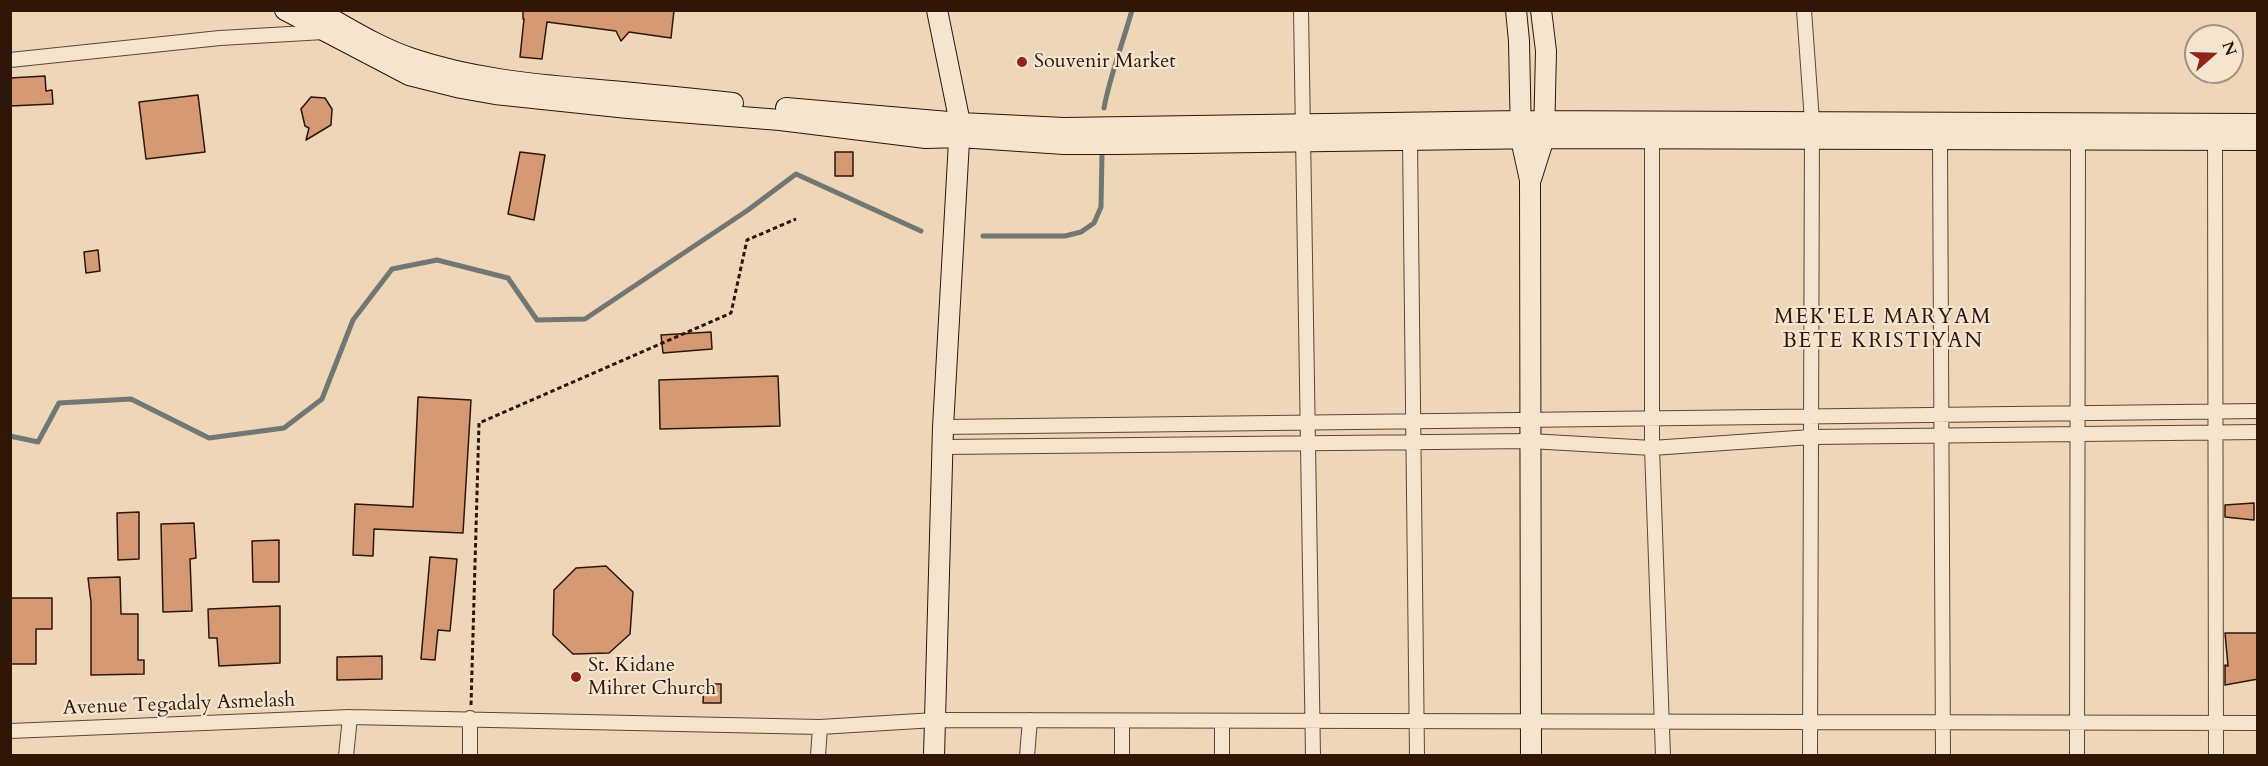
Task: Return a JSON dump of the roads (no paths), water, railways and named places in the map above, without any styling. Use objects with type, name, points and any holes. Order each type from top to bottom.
[{"type":"street","points":[[285,10],[409,75],[519,98],[608,98]]},
{"type":"street","points":[[316,10],[378,45],[439,67],[608,98],[926,138],[959,130],[1064,136],[1115,136],[1520,130],[1812,130],[1896,124],[2078,131],[2215,133],[2258,140]]},
{"type":"street","points":[[934,756],[943,427],[959,130],[937,10]]},
{"type":"street","points":[[1301,10],[1313,756]]},
{"type":"street","points":[[1516,10],[1519,41],[1520,130],[1530,180],[1530,756]]},
{"type":"street","points":[[1530,180],[1544,130],[1546,51],[1541,10]]},
{"type":"street","points":[[1804,10],[1812,130],[1810,756]]},
{"type":"street","points":[[10,60],[220,38],[324,32]]},
{"type":"street","points":[[2215,133],[2258,124]]},
{"type":"street","points":[[1303,133],[1410,140],[1520,130]]},
{"type":"street","points":[[1812,130],[1940,139],[2078,131]]},
{"type":"street","points":[[1652,131],[1652,448],[1663,756]]},
{"type":"street","points":[[2077,756],[2078,131]]},
{"type":"street","points":[[2215,133],[2216,756]]},
{"type":"street","points":[[1940,139],[1943,756]]},
{"type":"street","points":[[1410,140],[1417,756]]},
{"type":"street","points":[[943,427],[2258,411]]},
{"type":"street","points":[[943,447],[1530,441],[1652,448],[1811,438],[2258,432]]},
{"type":"street","points":[[346,756],[350,717]]},
{"type":"street","name":"Avenue Tegadaly Asmelash","points":[[10,731],[350,717],[820,727],[935,720],[2258,723]]},
{"type":"street","points":[[470,718],[470,756]]},
{"type":"street","points":[[1027,756],[1030,720]]},
{"type":"street","points":[[1122,721],[1122,756]]},
{"type":"street","points":[[1222,721],[1222,756]]},
{"type":"street","points":[[818,756],[820,727]]},
{"type":"waterway","points":[[1104,108],[1132,10]]},
{"type":"waterway","points":[[983,236],[1065,236],[1081,232],[1094,223],[1101,207],[1102,154]]},
{"type":"waterway","points":[[10,436],[38,442],[59,403],[131,399],[209,438],[284,428],[322,399],[353,320],[392,269],[437,260],[508,278],[537,320],[585,319],[748,210],[796,174],[921,231]]},
{"type":"place","name":"Souvenir Market","points":[[1022,62]]},
{"type":"place","name":"St. Kidane Mihret Church","points":[[576,677]]},
{"type":"district","name":"MEK'ELE MARYAM BETE KRISTIYAN","points":[[1883,330]]}]
